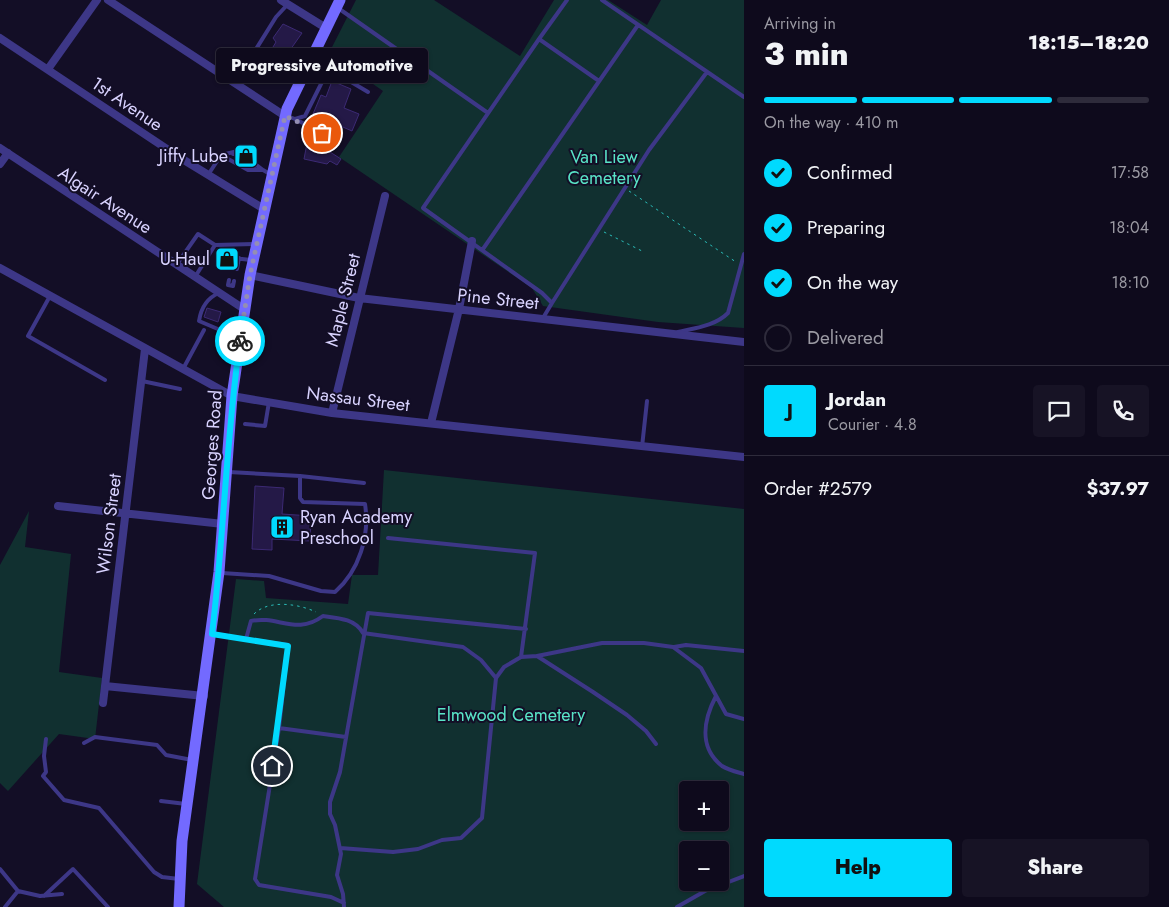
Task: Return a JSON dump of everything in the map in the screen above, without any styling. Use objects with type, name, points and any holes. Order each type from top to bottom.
[{"type":"street","points":[[48,69],[97,0]]},
{"type":"street","points":[[108,0],[290,117]]},
{"type":"street","points":[[285,2],[326,28]]},
{"type":"street","name":"Georges Road","points":[[179,907],[179,879],[187,804],[204,696],[219,572],[232,396],[244,309],[264,209],[267,172],[310,62],[338,3]]},
{"type":"street","name":"1st Avenue","points":[[0,38],[208,175],[264,209]]},
{"type":"street","name":"Algair Avenue","points":[[0,148],[244,309]]},
{"type":"street","points":[[0,164],[8,153]]},
{"type":"street","name":"Maple Street","points":[[332,412],[385,196]]},
{"type":"street","points":[[431,423],[459,309],[472,241]]},
{"type":"street","name":"Nassau Street","points":[[0,268],[232,396],[332,412],[744,457]]},
{"type":"street","name":"Pine Street","points":[[250,275],[359,298],[744,342]]},
{"type":"street","name":"Wilson Street","points":[[103,704],[146,349]]},
{"type":"street","points":[[58,506],[223,524]]},
{"type":"street","points":[[105,686],[204,696]]},
{"type":"lane","points":[[552,303],[542,293],[483,249],[423,208],[567,0]]},
{"type":"lane","points":[[602,0],[744,97]]},
{"type":"lane","points":[[235,83],[285,2]]},
{"type":"lane","points":[[338,3],[488,113]]},
{"type":"lane","points":[[483,249],[638,25]]},
{"type":"lane","points":[[539,39],[599,81]]},
{"type":"lane","points":[[310,62],[326,72]]},
{"type":"lane","points":[[290,117],[304,116],[326,72],[331,70],[368,92]]},
{"type":"lane","points":[[543,319],[665,126],[706,72]]},
{"type":"lane","points":[[290,117],[335,140]]},
{"type":"lane","points":[[221,155],[237,154],[267,172]]},
{"type":"lane","points":[[208,175],[221,155]]},
{"type":"lane","points":[[221,155],[248,170],[267,172]]},
{"type":"lane","points":[[176,264],[198,234],[215,245],[257,244]]},
{"type":"lane","points":[[196,277],[215,245]]},
{"type":"lane","points":[[676,333],[722,319],[728,313],[744,254]]},
{"type":"lane","points":[[231,268],[233,258],[253,260]]},
{"type":"lane","points":[[237,269],[239,258]]},
{"type":"lane","points":[[227,298],[230,286],[232,286],[231,281]]},
{"type":"lane","points":[[219,292],[210,297],[200,313],[199,321],[240,338]]},
{"type":"lane","points":[[50,296],[28,336],[105,380]]},
{"type":"lane","points":[[183,369],[204,330]]},
{"type":"lane","points":[[142,381],[180,389]]},
{"type":"lane","points":[[642,447],[647,401]]},
{"type":"lane","points":[[245,424],[265,426],[269,402]]},
{"type":"lane","points":[[227,472],[300,476],[364,484]]},
{"type":"lane","points":[[219,572],[269,576],[321,591],[335,592],[346,582],[362,552],[368,523],[365,504],[303,502],[300,498],[300,476]]},
{"type":"lane","points":[[388,538],[535,553],[521,657]]},
{"type":"lane","points":[[344,905],[337,875],[340,848],[335,825],[330,814],[330,802],[340,772],[368,613],[526,630]]},
{"type":"lane","points":[[246,639],[251,621],[258,619],[295,626],[313,624],[323,616],[346,620],[359,626],[364,633],[464,647],[481,660],[496,678]]},
{"type":"lane","points":[[212,634],[288,646],[279,728],[255,880],[259,885],[331,897],[344,905]]},
{"type":"lane","points":[[340,848],[393,852],[418,848],[442,840],[461,838],[482,818],[496,678],[504,667],[521,657],[537,656],[602,643],[673,647],[686,645],[744,651]]},
{"type":"lane","points":[[673,647],[701,668],[726,714],[744,719]]},
{"type":"lane","points":[[537,656],[627,715],[646,731],[656,744]]},
{"type":"lane","points":[[716,696],[707,714],[704,734],[712,756],[724,767],[744,774]]},
{"type":"lane","points":[[279,728],[346,738]]},
{"type":"lane","points":[[84,743],[95,737],[158,745],[166,755],[194,761]]},
{"type":"lane","points":[[46,739],[44,756],[46,772],[43,776],[64,800],[99,808],[154,872],[162,877],[179,879]]},
{"type":"lane","points":[[161,801],[187,804]]},
{"type":"lane","points":[[0,869],[18,891],[44,896],[62,894]]},
{"type":"lane","points":[[44,896],[73,869],[108,907]]},
{"type":"lane","points":[[677,907],[705,891],[744,876]]},
{"type":"lane","points":[[5,907],[18,891]]},
{"type":"path","points":[[625,188],[741,265]]},
{"type":"path","points":[[599,230],[642,251]]},
{"type":"path","points":[[251,621],[256,612],[267,605],[307,608],[323,616]]},
{"type":"green space","name":"Van Liew Cemetery","points":[[356,0],[434,0],[520,56],[554,0],[608,0],[647,25],[661,0],[744,0],[744,328],[658,322],[543,306],[532,288],[339,157],[383,91],[329,53]]},
{"type":"green space","name":"Elmwood Cemetery","points":[[384,470],[744,509],[744,907],[224,907],[197,884],[236,579],[264,581],[266,598],[348,604],[352,575],[378,575]]},
{"type":"green space","points":[[29,511],[25,547],[71,554],[59,672],[102,678],[95,739],[59,734],[8,791],[0,783],[0,565]]},
{"type":"building","points":[[283,24],[302,33],[288,53],[291,55],[286,61],[288,62],[275,82],[258,72],[276,42],[273,38]]},
{"type":"building","points":[[332,81],[351,89],[344,108],[359,114],[352,131],[313,114],[321,95],[326,97]]},
{"type":"building","points":[[308,138],[341,159],[337,165],[330,161],[327,164],[304,159]]},
{"type":"building","points":[[207,308],[221,312],[218,322],[204,317]]},
{"type":"building","name":"Ryan Academy Preschool","points":[[255,486],[284,488],[282,514],[311,516],[310,541],[272,539],[272,550],[252,549]]},
{"type":"way so far","points":[[240,341],[250,275],[285,116],[322,133]]},
{"type":"place","name":"Progressive Automotive","points":[[322,133]]},
{"type":"place","name":"Jiffy Lube","points":[[246,156]]},
{"type":"place","name":"U-Haul","points":[[227,259]]},
{"type":"place","name":"Ryan Academy Preschool","points":[[282,527]]},
{"type":"route","points":[[240,341],[232,396],[219,572],[212,634],[288,646],[281,712],[272,766]]}]
